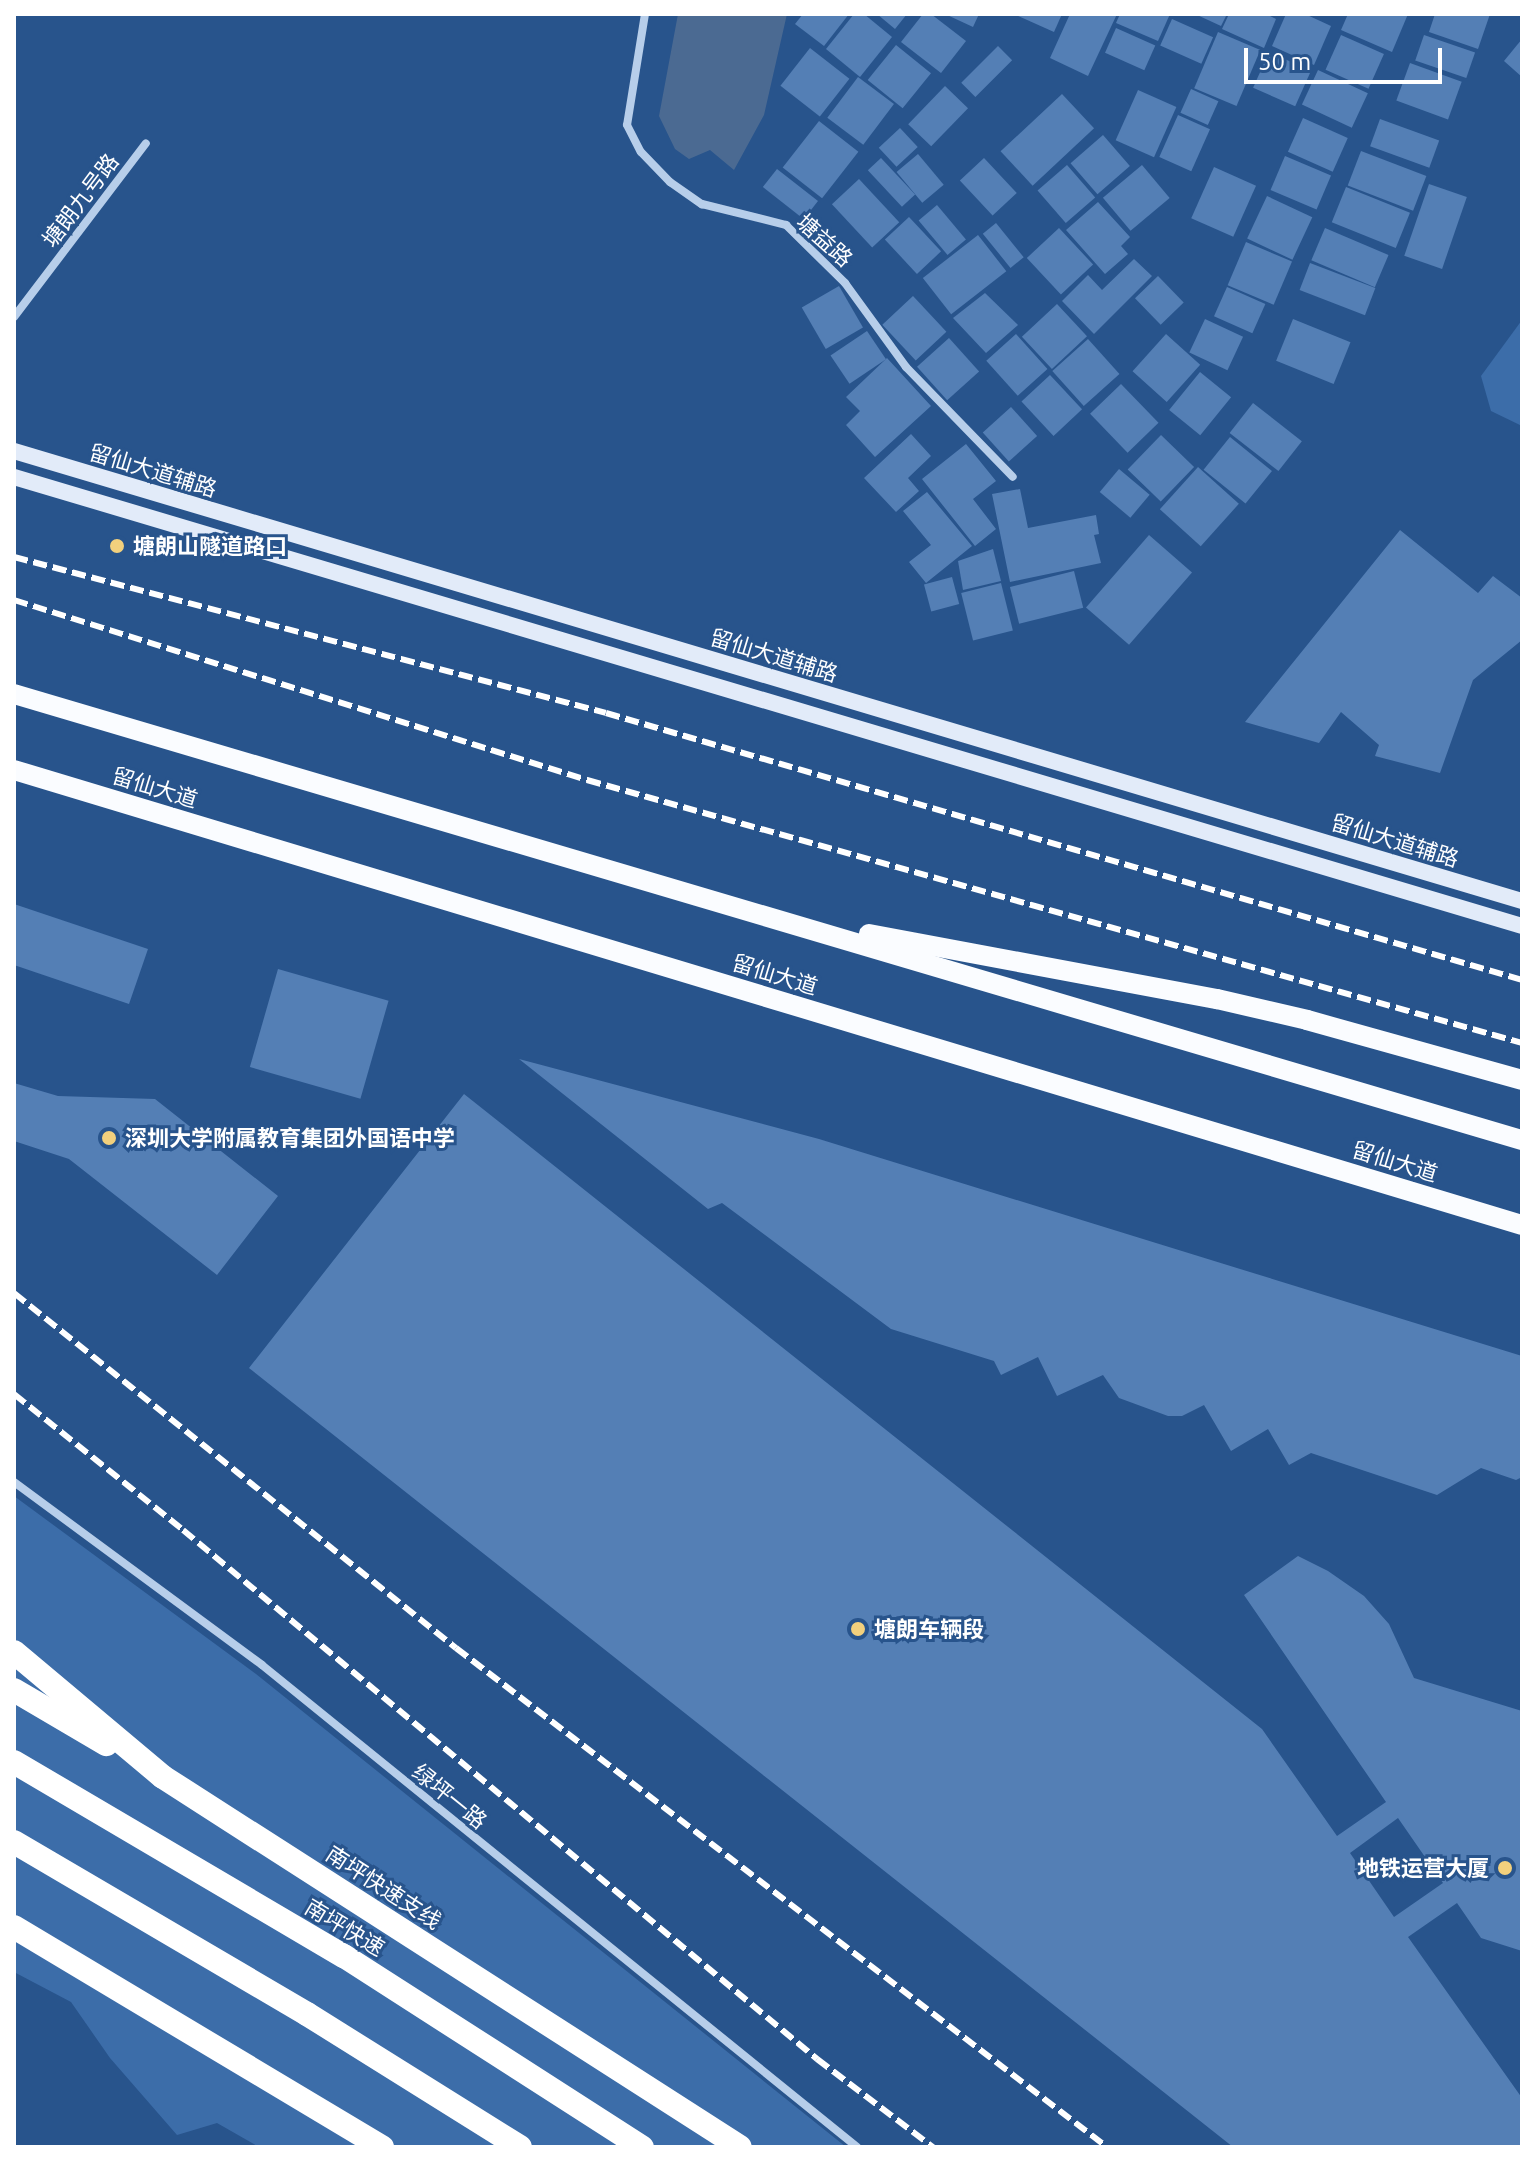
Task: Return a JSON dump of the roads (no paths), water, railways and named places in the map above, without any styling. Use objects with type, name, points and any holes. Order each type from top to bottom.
[{"type":"highway","name":"南坪快速支线","points":[[14,1652],[163,1777],[740,2147]]},
{"type":"highway","points":[[14,1690],[163,1777]]},
{"type":"highway","name":"南坪快速","points":[[14,1762],[344,1956],[634,2141]]},
{"type":"highway","points":[[14,1842],[307,2014],[520,2147]]},
{"type":"highway","points":[[14,1927],[382,2147]]},
{"type":"main road","name":"留仙大道辅路","points":[[14,451],[1522,901]]},
{"type":"main road","name":"留仙大道辅路","points":[[14,477],[1522,926]]},
{"type":"main road","points":[[14,694],[1522,1140]]},
{"type":"main road","name":"留仙大道","points":[[17,771],[1522,1225]]},
{"type":"main road","points":[[747,909],[1217,999],[1307,1020],[1512,1077]]},
{"type":"street","name":"塘益路","points":[[645,14],[627,125],[641,152],[670,182],[702,204],[786,225],[845,283],[906,367],[1013,477]]},
{"type":"street","name":"塘朗九号路","points":[[14,317],[146,143]]},
{"type":"street","name":"绿坪一路","points":[[14,1482],[262,1665],[857,2147]]},
{"type":"railway","points":[[14,557],[606,713],[1522,980]]},
{"type":"railway","points":[[14,600],[587,780],[1522,1043]]},
{"type":"railway","points":[[14,1293],[456,1648],[1107,2147]]},
{"type":"railway","points":[[14,1394],[183,1530],[817,2059],[933,2147]]},
{"type":"place","name":"塘朗山隧道路口","points":[[117,546]]},
{"type":"place","name":"深圳大学附属教育集团外国语中学","points":[[109,1138]]},
{"type":"place","name":"塘朗车辆段","points":[[858,1629]]},
{"type":"place","name":"地铁运营大厦","points":[[1505,1868]]}]
